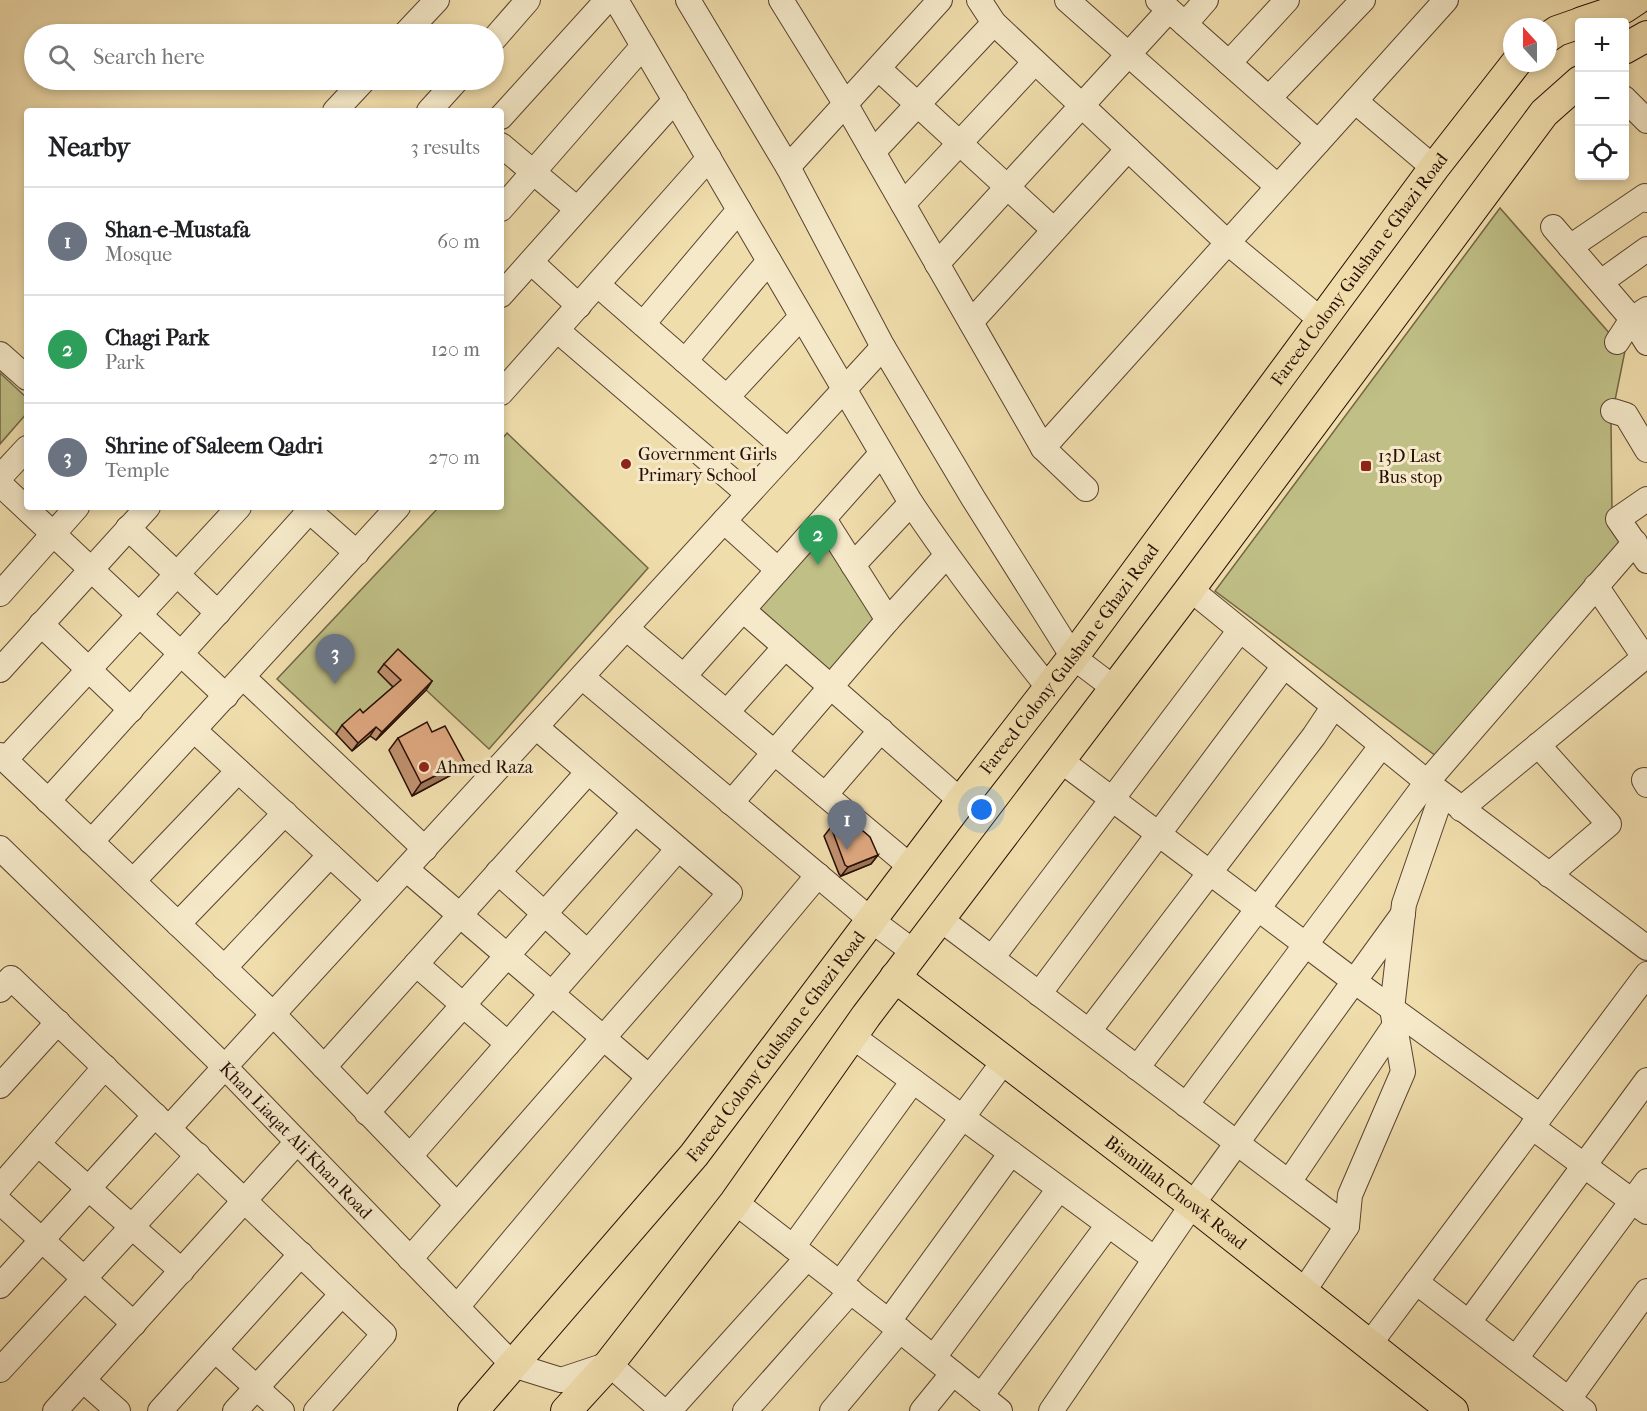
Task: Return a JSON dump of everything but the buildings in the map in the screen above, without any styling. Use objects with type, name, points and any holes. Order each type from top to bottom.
[{"type":"main road","points":[[1592,18],[1626,3]]},
{"type":"main road","points":[[1557,32],[1575,25]]},
{"type":"main road","points":[[1629,46],[1647,33]]},
{"type":"main road","name":"Fareed Colony Gulshan e Ghazi Road","points":[[473,1411],[694,1155],[961,801],[1073,657],[1434,168],[1509,72]]},
{"type":"main road","points":[[566,1411],[609,1364],[735,1202],[895,977],[1190,589],[1544,113],[1575,85]]},
{"type":"main road","name":"Bismillah Chowk Road","points":[[895,977],[1192,1205],[1453,1411]]},
{"type":"street","points":[[414,24],[436,0]]},
{"type":"street","points":[[504,28],[528,0]]},
{"type":"street","points":[[504,114],[607,0]]},
{"type":"street","points":[[616,0],[911,503],[946,556],[1048,687]]},
{"type":"street","points":[[688,0],[788,167],[883,347],[972,498],[1073,657],[1114,688]]},
{"type":"street","points":[[782,0],[846,105],[1043,448],[1086,489]]},
{"type":"street","points":[[788,167],[940,0]]},
{"type":"street","points":[[979,0],[994,23],[1227,242],[1321,320]]},
{"type":"street","points":[[1067,0],[1277,186]]},
{"type":"street","points":[[937,264],[1128,54],[1171,11],[1206,0]]},
{"type":"street","points":[[1229,63],[1287,0]]},
{"type":"street","points":[[1269,99],[1363,0]]},
{"type":"street","points":[[1043,448],[1446,0]]},
{"type":"street","points":[[1626,3],[1647,33]]},
{"type":"street","points":[[1171,11],[1318,142]]},
{"type":"street","points":[[873,152],[994,23]]},
{"type":"street","points":[[504,206],[643,46]]},
{"type":"street","points":[[903,204],[1035,62]]},
{"type":"street","points":[[879,69],[1054,230]]},
{"type":"street","points":[[346,107],[357,90]]},
{"type":"street","points":[[432,108],[448,90]]},
{"type":"street","points":[[504,292],[675,100]]},
{"type":"street","points":[[1355,101],[1434,168]]},
{"type":"street","points":[[1629,103],[1647,121]]},
{"type":"street","points":[[504,148],[577,209]]},
{"type":"street","points":[[971,322],[1128,149]]},
{"type":"street","points":[[504,390],[709,158]]},
{"type":"street","points":[[1570,247],[1645,196],[1647,200]]},
{"type":"street","points":[[643,324],[739,210]]},
{"type":"street","points":[[1552,227],[1601,282],[1640,314],[1647,343]]},
{"type":"street","points":[[1601,282],[1647,249]]},
{"type":"street","points":[[685,361],[769,261]]},
{"type":"street","points":[[531,262],[579,306]]},
{"type":"street","points":[[598,285],[788,451]]},
{"type":"street","points":[[1617,342],[1640,314]]},
{"type":"street","points":[[727,397],[801,317]]},
{"type":"street","points":[[558,331],[748,494]]},
{"type":"street","points":[[0,1286],[88,1189],[225,1067],[883,347]]},
{"type":"street","points":[[0,354],[24,375]]},
{"type":"street","points":[[1613,411],[1626,415],[1647,450]]},
{"type":"street","points":[[0,477],[24,451]]},
{"type":"street","points":[[684,676],[881,454]]},
{"type":"street","points":[[0,484],[24,507]]},
{"type":"street","points":[[1186,1105],[1306,945],[1443,795],[1596,586],[1641,551],[1618,519],[1647,499]]},
{"type":"street","points":[[853,565],[911,503]]},
{"type":"street","points":[[28,510],[226,696]]},
{"type":"street","points":[[0,594],[74,510]]},
{"type":"street","points":[[0,670],[144,510]]},
{"type":"street","points":[[236,510],[89,669],[2,758],[273,1014],[457,1205]]},
{"type":"street","points":[[48,801],[182,655],[307,510]]},
{"type":"street","points":[[311,510],[357,553]]},
{"type":"street","points":[[91,842],[244,678],[394,510]]},
{"type":"street","points":[[824,519],[888,620]]},
{"type":"street","points":[[724,521],[778,570]]},
{"type":"street","points":[[128,528],[218,613]]},
{"type":"street","points":[[731,802],[946,556]]},
{"type":"street","points":[[1303,1292],[1347,1226],[1350,1195],[1403,1072],[1394,1017],[1404,904],[1443,795],[1538,745],[1646,656],[1596,586]]},
{"type":"street","points":[[1190,589],[1443,795],[1647,948]]},
{"type":"street","points":[[743,610],[961,801]]},
{"type":"street","points":[[41,624],[131,710]]},
{"type":"street","points":[[626,628],[911,867]]},
{"type":"street","points":[[992,958],[1240,630]]},
{"type":"street","points":[[727,712],[785,647]]},
{"type":"street","points":[[1039,994],[1284,666]]},
{"type":"street","points":[[582,676],[871,920],[914,952]]},
{"type":"street","points":[[244,678],[424,849]]},
{"type":"street","points":[[1089,1031],[1314,736],[1334,706]]},
{"type":"street","points":[[410,1259],[730,893],[536,727]]},
{"type":"street","points":[[194,730],[378,899]]},
{"type":"street","points":[[825,795],[881,730]]},
{"type":"street","points":[[1538,745],[1609,824],[1549,875]]},
{"type":"street","points":[[1137,1068],[1382,746]]},
{"type":"street","points":[[1060,760],[1354,981],[1394,1017],[1536,1122],[1584,1165],[1640,1206]]},
{"type":"street","points":[[133,881],[238,771]]},
{"type":"street","points":[[324,1067],[588,772]]},
{"type":"street","points":[[367,1113],[635,812]]},
{"type":"street","points":[[178,924],[285,813]]},
{"type":"street","points":[[410,1156],[678,849]]},
{"type":"street","name":"Khan Liaqat Ali Khan Road","points":[[2,855],[225,1067],[513,1365],[561,1380],[609,1364]]},
{"type":"street","points":[[224,968],[330,855]]},
{"type":"street","points":[[406,869],[649,1077]]},
{"type":"street","points":[[498,872],[587,952]]},
{"type":"street","points":[[457,1307],[818,875]]},
{"type":"street","points":[[1051,1411],[1192,1205],[1403,914]]},
{"type":"street","points":[[940,919],[1347,1226]]},
{"type":"street","points":[[416,964],[508,1044]]},
{"type":"street","points":[[1369,1344],[1647,974]]},
{"type":"street","points":[[0,990],[11,978],[384,1334],[316,1411]]},
{"type":"street","points":[[1289,1182],[1394,1017]]},
{"type":"street","points":[[0,1086],[58,1022]]},
{"type":"street","points":[[852,1036],[1155,1259]]},
{"type":"street","points":[[745,1411],[845,1287],[962,1117],[1004,1061]]},
{"type":"street","points":[[5,1172],[38,1144],[105,1067]]},
{"type":"street","points":[[1469,1322],[1647,1080]]},
{"type":"street","points":[[669,1411],[800,1252],[913,1081]]},
{"type":"street","points":[[56,1411],[297,1142]]},
{"type":"street","points":[[38,1144],[182,1271]]},
{"type":"street","points":[[832,1411],[894,1325],[1011,1153]]},
{"type":"street","points":[[0,1370],[198,1155]]},
{"type":"street","points":[[1516,1358],[1640,1206],[1647,1181]]},
{"type":"street","points":[[934,1357],[1059,1189]]},
{"type":"street","points":[[0,1202],[134,1324]]},
{"type":"street","points":[[735,1202],[894,1325],[994,1407],[1108,1225]]},
{"type":"street","points":[[160,1411],[302,1254]]},
{"type":"street","points":[[1416,1282],[1576,1405],[1647,1291]]},
{"type":"street","points":[[235,1411],[342,1294]]},
{"type":"street","points":[[215,1350],[282,1411]]},
{"type":"street","points":[[609,1364],[663,1411]]},
{"type":"street","points":[[922,1411],[953,1373]]},
{"type":"street","points":[[83,1380],[118,1411]]},
{"type":"green space","points":[[1500,208],[1625,351],[1611,420],[1612,511],[1635,542],[1444,762],[1215,591]]},
{"type":"green space","points":[[0,373],[24,395],[24,416],[0,444]]},
{"type":"green space","points":[[507,433],[648,568],[489,749],[392,658],[379,672],[394,688],[357,722],[336,734],[277,679],[436,510],[504,510],[504,436]]},
{"type":"green space","points":[[824,519],[888,620],[831,686],[743,610]]},
{"type":"place","name":"Government Girls Primary School","points":[[626,464]]},
{"type":"place","name":"13D Last Bus stop","points":[[1366,466]]},
{"type":"place","name":"Chagi Park","points":[[818,565]]},
{"type":"place","name":"Shrine of Saleem Qadri","points":[[335,684]]},
{"type":"place","name":"Ahmed Raza","points":[[424,767]]},
{"type":"place","name":"Shan-e-Mustafa","points":[[847,850]]}]
